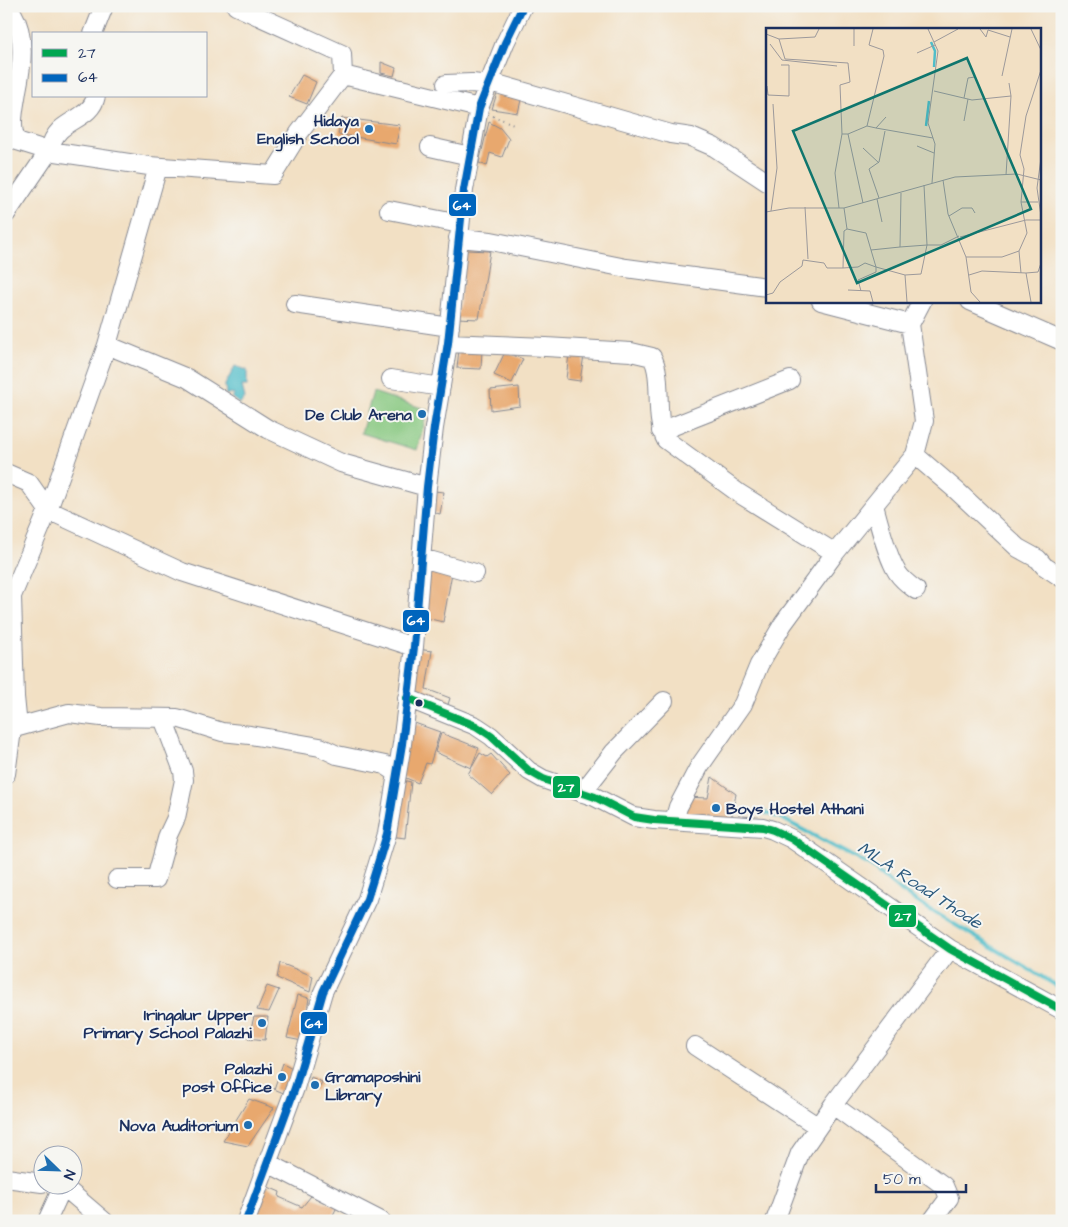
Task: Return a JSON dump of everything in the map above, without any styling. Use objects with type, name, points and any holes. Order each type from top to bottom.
[{"type":"street","points":[[94,32],[104,6]]},
{"type":"street","points":[[6,12],[12,14],[19,24],[27,43],[14,113],[15,138],[17,141],[49,151],[158,167],[273,175],[298,133],[343,75],[342,54],[236,6]]},
{"type":"street","points":[[246,1221],[295,1088],[323,992],[367,899],[386,834],[402,744],[414,646],[427,487],[449,335],[464,190],[479,109],[505,43],[523,6]]},
{"type":"street","points":[[343,75],[479,109]]},
{"type":"street","points":[[446,84],[489,84],[671,134],[691,137],[714,147],[766,181]]},
{"type":"street","points":[[6,214],[49,151],[52,140],[60,130],[90,110],[95,98]]},
{"type":"street","points":[[430,147],[470,156]]},
{"type":"street","points":[[6,774],[15,697],[12,596],[48,510],[107,345],[158,167]]},
{"type":"street","points":[[389,210],[495,247]]},
{"type":"street","points":[[459,235],[626,268],[766,287]]},
{"type":"street","points":[[825,302],[910,324]]},
{"type":"street","points":[[674,821],[678,807],[699,767],[743,704],[759,665],[783,624],[835,553],[915,455],[924,421],[910,324],[921,302]]},
{"type":"street","points":[[972,302],[1062,341]]},
{"type":"street","points":[[295,304],[449,335],[546,347],[631,352],[652,357],[655,363],[657,379],[661,431],[666,440],[746,498],[835,553]]},
{"type":"street","points":[[107,345],[187,378],[268,429],[341,463],[427,487]]},
{"type":"street","points":[[391,379],[441,387]]},
{"type":"street","points":[[661,431],[790,380]]},
{"type":"street","points":[[915,455],[1018,548],[1038,559],[1044,566],[1062,578]]},
{"type":"street","points":[[6,473],[29,483],[48,510],[182,572],[414,646]]},
{"type":"street","points":[[874,505],[889,556],[896,571],[903,580],[916,590]]},
{"type":"street","points":[[422,558],[475,572]]},
{"type":"street","points":[[407,698],[476,726],[491,736],[529,771],[543,779],[595,797],[634,817],[763,827],[792,839],[950,949],[1062,1010]]},
{"type":"street","points":[[582,792],[614,752],[664,701]]},
{"type":"street","points":[[12,729],[69,713],[101,717],[177,718],[222,732],[320,747],[337,755],[385,765],[396,773]]},
{"type":"street","points":[[117,879],[156,879],[168,835],[176,818],[184,780],[183,771],[164,718]]},
{"type":"street","points":[[774,1221],[800,1153],[833,1104],[950,949]]},
{"type":"street","points":[[695,1046],[818,1126]]},
{"type":"street","points":[[833,1104],[944,1186],[949,1198],[932,1221]]},
{"type":"street","points":[[268,1163],[381,1221]]},
{"type":"street","points":[[6,1178],[32,1182]]},
{"type":"street","points":[[46,1221],[55,1194]]},
{"type":"street","points":[[70,1194],[104,1221]]},
{"type":"path","points":[[479,109],[516,125]]},
{"type":"green space","points":[[373,392],[428,410],[417,450],[361,433]]},
{"type":"water","points":[[235,366],[247,370],[247,386],[242,386],[245,398],[240,404],[232,398],[234,395],[230,393],[226,395],[225,385]]},
{"type":"building","points":[[381,62],[396,68],[394,76],[381,73]]},
{"type":"building","points":[[302,75],[316,82],[307,104],[289,97]]},
{"type":"building","points":[[497,93],[521,100],[518,113],[492,109]]},
{"type":"building","name":"Hidaya English School","points":[[342,118],[400,125],[396,144],[338,134]]},
{"type":"building","points":[[489,122],[500,128],[509,139],[502,157],[490,153],[487,166],[479,163]]},
{"type":"building","points":[[467,250],[490,251],[479,319],[457,318]]},
{"type":"building","points":[[459,349],[482,349],[481,369],[457,368]]},
{"type":"building","points":[[505,352],[523,359],[512,383],[494,375]]},
{"type":"building","points":[[569,354],[584,355],[580,381],[566,379]]},
{"type":"building","points":[[519,387],[520,406],[491,410],[490,390]]},
{"type":"building","points":[[434,491],[444,492],[440,514],[432,512]]},
{"type":"building","points":[[428,570],[452,573],[443,622],[422,617]]},
{"type":"building","points":[[417,649],[432,651],[426,689],[450,698],[446,711],[409,697]]},
{"type":"building","points":[[409,721],[440,732],[430,764],[426,763],[418,783],[401,776]]},
{"type":"building","points":[[441,733],[479,748],[471,768],[435,752]]},
{"type":"building","points":[[480,753],[487,757],[491,754],[510,775],[492,795],[468,774]]},
{"type":"building","points":[[712,777],[736,794],[731,820],[685,817],[685,797],[708,798]]},
{"type":"building","points":[[397,779],[411,782],[405,838],[390,836]]},
{"type":"building","points":[[280,963],[313,976],[310,992],[277,978]]},
{"type":"building","points":[[267,986],[279,990],[269,1012],[257,1010]]},
{"type":"building","points":[[298,995],[309,998],[302,1041],[287,1038]]},
{"type":"building","points":[[254,1017],[268,1017],[265,1040],[248,1038]]},
{"type":"building","points":[[283,1063],[294,1069],[286,1094],[274,1089]]},
{"type":"building","name":"Gramaposhini Library","points":[[311,1077],[322,1082],[317,1091],[308,1087]]},
{"type":"building","name":"Nova Auditorium","points":[[249,1099],[274,1108],[248,1146],[223,1141]]},
{"type":"building","points":[[266,1186],[280,1192],[279,1197],[302,1207],[311,1196],[337,1207],[330,1221],[259,1221],[255,1219]]},
{"type":"waterway","name":"MLA Road Thode","points":[[761,811],[781,818],[872,867],[898,889],[924,906],[1062,989]]},
{"type":"transit line","name":"64","points":[[246,1221],[295,1088],[323,992],[367,899],[387,834],[402,744],[414,647],[427,487],[434,428],[448,343],[464,190],[479,108],[505,43],[523,6]]},
{"type":"transit line","name":"27","points":[[407,698],[476,726],[491,736],[529,771],[543,779],[595,797],[634,817],[763,827],[792,839],[950,949],[1062,1010]]},
{"type":"place","name":"Hidaya English School","points":[[369,129]]},
{"type":"place","name":"De Club Arena","points":[[422,414]]},
{"type":"place","name":"Boys Hostel Athani","points":[[716,808]]},
{"type":"place","name":"Iringalur Upper Primary School Palazhi","points":[[262,1023]]},
{"type":"place","name":"Palazhi post Office","points":[[282,1077]]},
{"type":"place","name":"Gramaposhini Library","points":[[315,1085]]},
{"type":"place","name":"Nova Auditorium","points":[[248,1125]]}]
